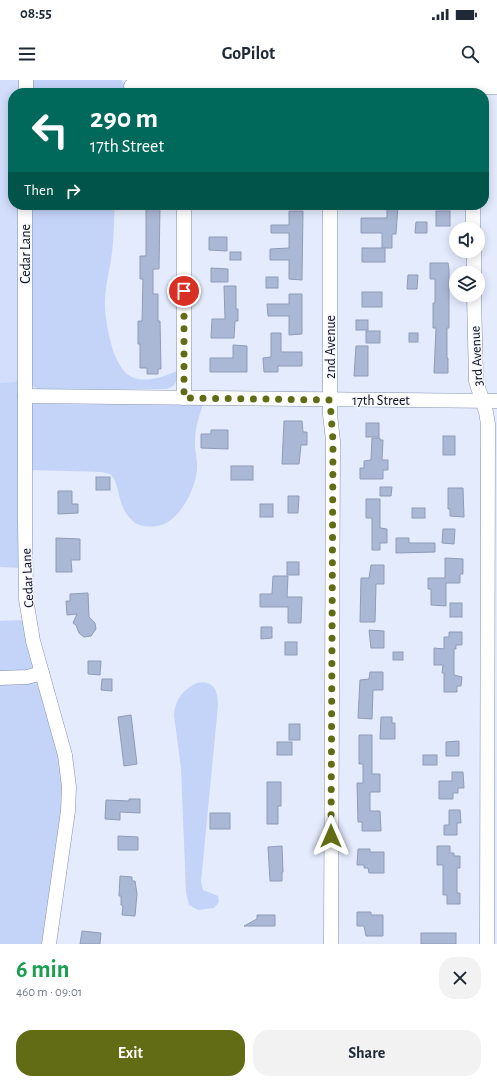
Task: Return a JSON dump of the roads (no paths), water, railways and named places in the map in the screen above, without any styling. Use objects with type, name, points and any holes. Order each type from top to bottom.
[{"type":"street","points":[[131,86],[497,87]]},
{"type":"street","name":"Cedar Lane","points":[[26,210],[25,581],[30,627],[62,742],[69,786],[68,811],[49,944]]},
{"type":"street","points":[[184,210],[184,398]]},
{"type":"street","name":"2nd Avenue","points":[[330,210],[330,400],[333,441],[331,944]]},
{"type":"street","points":[[473,210],[474,222]]},
{"type":"street","name":"3rd Avenue","points":[[474,302],[476,382],[487,416],[488,429],[488,944]]},
{"type":"street","name":"17th Street","points":[[25,396],[497,401]]},
{"type":"street","points":[[0,678],[28,677],[42,673]]}]
